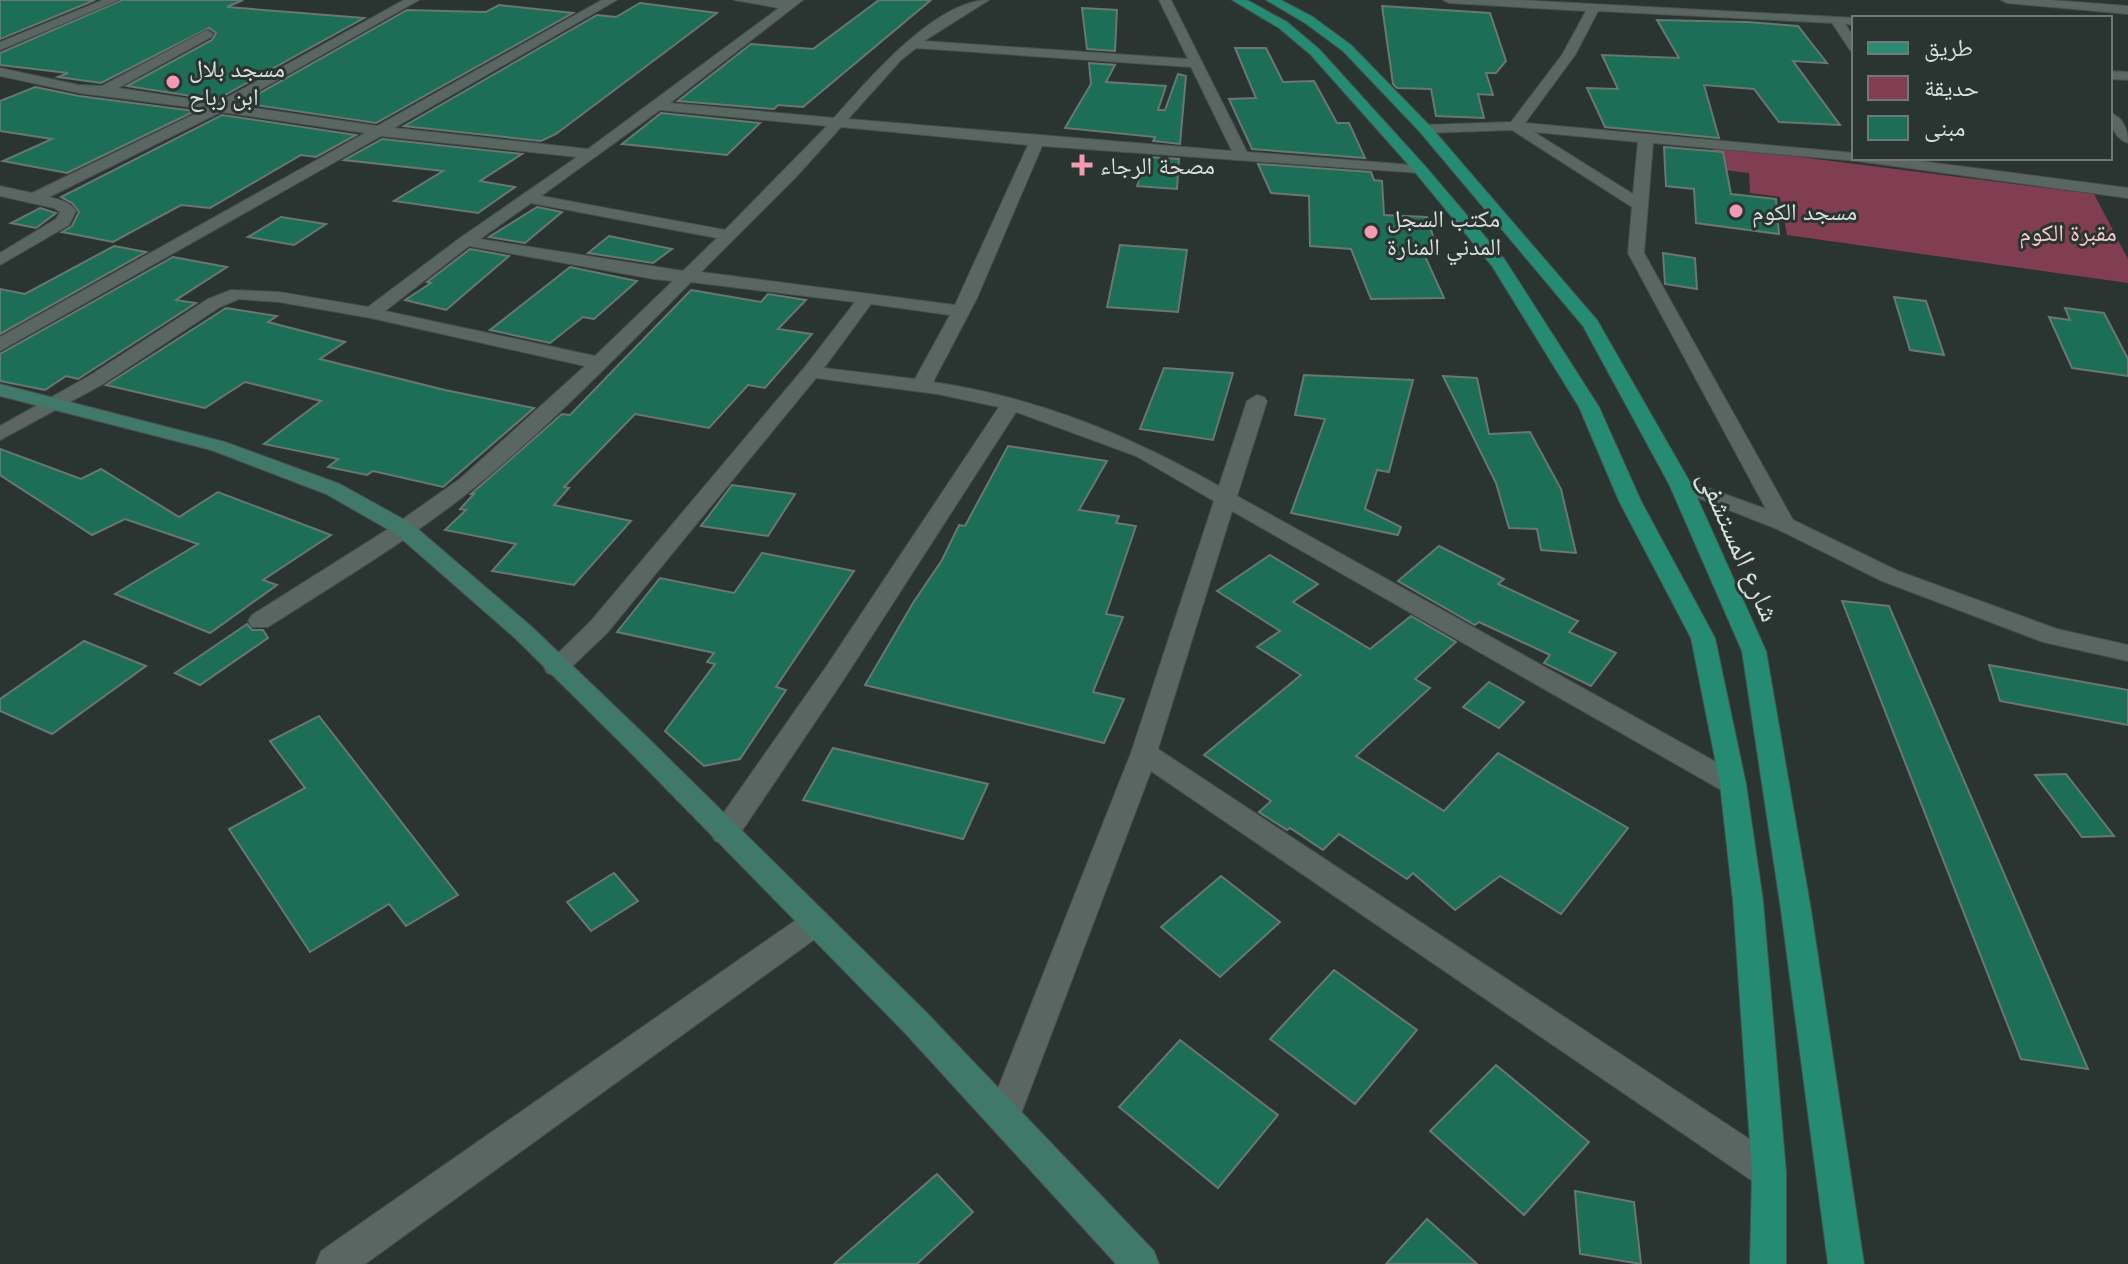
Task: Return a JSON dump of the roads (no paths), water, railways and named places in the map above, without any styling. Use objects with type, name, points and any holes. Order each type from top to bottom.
[{"type":"main road","points":[[1238,0],[1283,25],[1315,52],[1420,169],[1499,264],[1589,407],[1630,501],[1703,638],[1733,784],[1748,901],[1769,1172],[1768,1264]]},
{"type":"main road","name":"شارع المستشفى","points":[[1272,0],[1309,20],[1347,48],[1425,129],[1591,324],[1680,484],[1754,651],[1796,910],[1846,1264]]},
{"type":"street","points":[[0,46],[113,0]]},
{"type":"street","points":[[35,198],[220,107],[413,0]]},
{"type":"street","points":[[0,345],[611,0]]},
{"type":"street","points":[[740,0],[793,3]]},
{"type":"street","points":[[260,621],[404,529],[468,482],[599,363],[840,122],[911,44],[983,0]]},
{"type":"street","points":[[1165,0],[1241,154]]},
{"type":"street","points":[[1449,0],[1852,21]]},
{"type":"street","points":[[1998,0],[2018,16]]},
{"type":"street","points":[[2007,0],[2128,10]]},
{"type":"street","points":[[371,313],[466,241],[658,106],[793,3]]},
{"type":"street","points":[[1515,126],[1585,29],[1593,8]]},
{"type":"street","points":[[1836,20],[1852,44]]},
{"type":"street","points":[[104,90],[207,34]]},
{"type":"street","points":[[911,44],[1196,63]]},
{"type":"street","points":[[0,72],[79,89],[104,90],[379,131],[592,154]]},
{"type":"street","points":[[658,106],[1037,141],[1420,169]]},
{"type":"street","points":[[2112,119],[2128,139]]},
{"type":"street","points":[[1425,129],[1515,126],[1852,157]]},
{"type":"street","points":[[1515,126],[1640,205]]},
{"type":"street","points":[[1646,136],[1636,253],[1785,524]]},
{"type":"street","points":[[921,386],[961,311],[1037,141]]},
{"type":"street","points":[[1915,161],[2128,193]]},
{"type":"street","points":[[0,191],[59,204],[68,211],[67,216],[45,235],[0,260]]},
{"type":"street","points":[[528,198],[727,235]]},
{"type":"street","points":[[466,241],[654,274],[961,311]]},
{"type":"street","points":[[0,434],[55,405],[224,297],[248,293],[371,313],[599,363]]},
{"type":"street","points":[[556,667],[599,627],[811,372],[866,299]]},
{"type":"street","points":[[811,372],[921,386],[1011,404],[1143,452],[1733,784]]},
{"type":"street","points":[[0,390],[218,446],[333,489],[404,529],[512,622],[639,745],[1004,1116],[1141,1264]]},
{"type":"street","points":[[1004,1116],[1144,753],[1257,401]]},
{"type":"street","points":[[725,833],[835,673],[1011,404]]},
{"type":"street","points":[[1680,484],[1785,524],[1890,576],[2052,636],[2128,653]]},
{"type":"street","points":[[1144,753],[1769,1172]]},
{"type":"street","points":[[334,1264],[816,922]]},
{"type":"place","name":"مسجد بلال ابن رباح","points":[[173,82]]},
{"type":"place","name":"مصحة الرجاء","points":[[1082,165]]},
{"type":"place","name":"مسجد الكوم","points":[[1736,211]]},
{"type":"place","name":"مكتب السجل المدني المنارة","points":[[1371,232]]},
{"type":"park label","name":"مقبرة الكوم","points":[[2068,232]]}]
